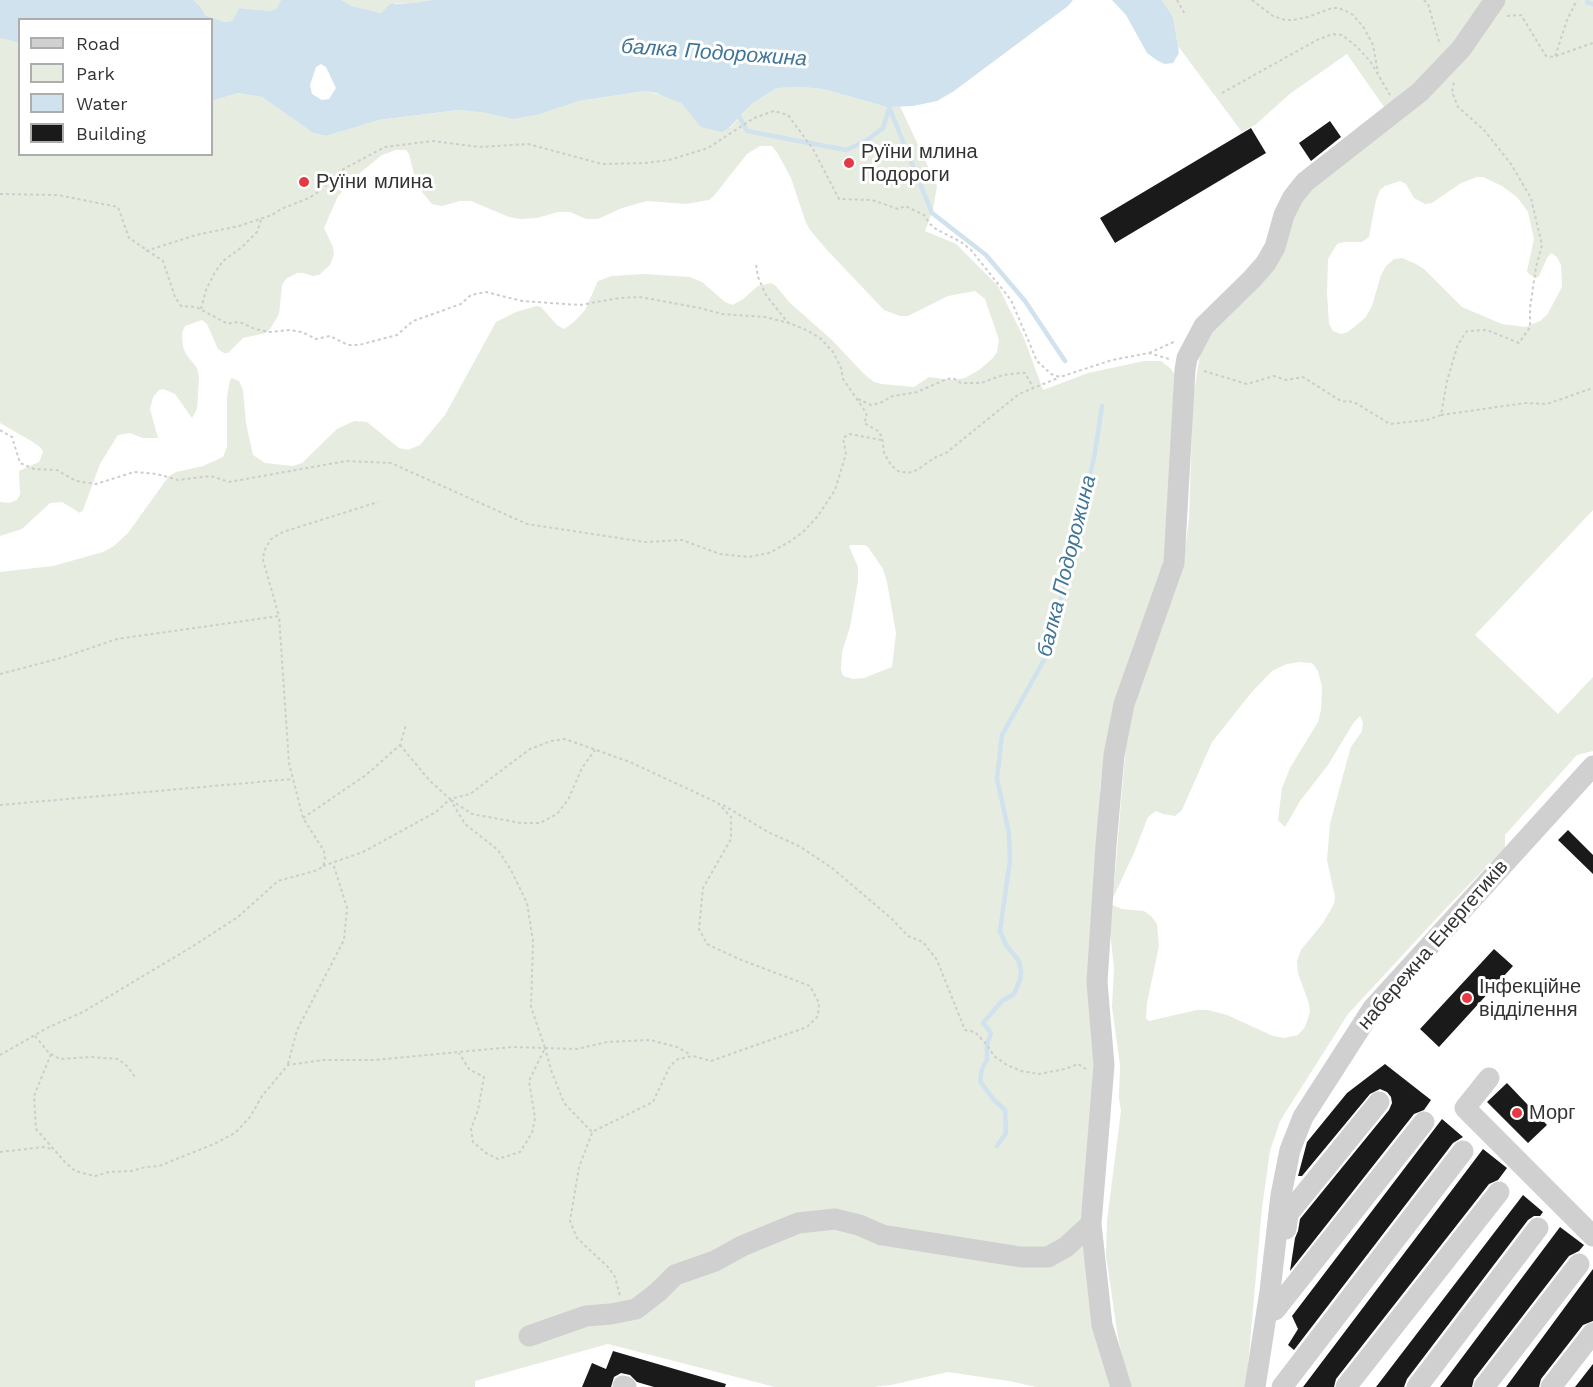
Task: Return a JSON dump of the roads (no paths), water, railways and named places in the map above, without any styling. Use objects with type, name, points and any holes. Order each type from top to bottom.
[{"type":"street","points":[[1121,1387],[1102,1325],[1091,1224],[1104,1073],[1097,982],[1114,755],[1124,704],[1174,564],[1185,370],[1191,349],[1203,326],[1266,263],[1275,247],[1284,215],[1293,197],[1315,174],[1398,110],[1450,74],[1461,49],[1497,8]]},
{"type":"street","name":"набережна Енергетиків","points":[[1255,1387],[1270,1291],[1281,1195],[1290,1150],[1303,1117],[1373,1008],[1593,766]]},
{"type":"street","points":[[1489,1078],[1465,1108],[1590,1226]]},
{"type":"street","points":[[1264,1387],[1288,1214],[1379,1102]]},
{"type":"street","points":[[1275,1311],[1424,1122]]},
{"type":"street","points":[[1282,1387],[1463,1151]]},
{"type":"street","points":[[1346,1387],[1499,1191]]},
{"type":"street","points":[[530,1336],[586,1316],[636,1309],[675,1275],[715,1261],[742,1246],[798,1223],[835,1219],[859,1225],[882,1235],[1021,1257],[1048,1257],[1066,1247],[1091,1224]]},
{"type":"street","points":[[1417,1387],[1538,1228]]},
{"type":"street","points":[[1484,1387],[1579,1264]]},
{"type":"street","points":[[1551,1387],[1593,1333]]},
{"type":"water","points":[[0,0],[193,0],[201,7],[205,15],[225,22],[232,21],[239,8],[271,11],[277,8],[281,0],[341,0],[352,6],[381,13],[390,4],[432,0],[1073,0],[954,91],[937,101],[913,106],[887,107],[823,89],[777,88],[753,103],[729,128],[722,132],[701,127],[681,103],[645,91],[579,101],[540,114],[513,119],[482,112],[459,110],[379,120],[326,136],[313,133],[262,97],[238,93],[213,101],[213,18],[18,18],[18,43],[0,38]],"holes":[[[321,64],[326,67],[336,88],[329,99],[322,100],[312,94],[310,85],[316,67]]]},
{"type":"water","points":[[1112,0],[1162,0],[1173,17],[1179,53],[1173,63],[1165,64],[1147,53],[1126,15]]},
{"type":"waterway","points":[[1587,2],[1593,4]]},
{"type":"waterway","name":"балка Подорожина","points":[[887,102],[932,213],[986,255],[1025,301],[1065,361]]},
{"type":"waterway","points":[[737,112],[747,131],[846,150],[866,141],[883,128],[889,109]]},
{"type":"waterway","name":"балка Подорожина","points":[[997,1146],[1006,1133],[1005,1110],[994,1100],[980,1081],[982,1069],[987,1060],[987,1045],[991,1033],[983,1023],[1002,1001],[1014,994],[1021,972],[1019,961],[1006,945],[1000,931],[1010,860],[1009,833],[997,779],[1002,735],[1048,653],[1094,458],[1102,406]]},
{"type":"place","name":"Руїни млина Подороги","points":[[849,163]]},
{"type":"place","name":"Руїни млина","points":[[304,182]]},
{"type":"place","name":"Інфекційне відділення","points":[[1467,998]]},
{"type":"place","name":"Морг","points":[[1517,1113]]}]
